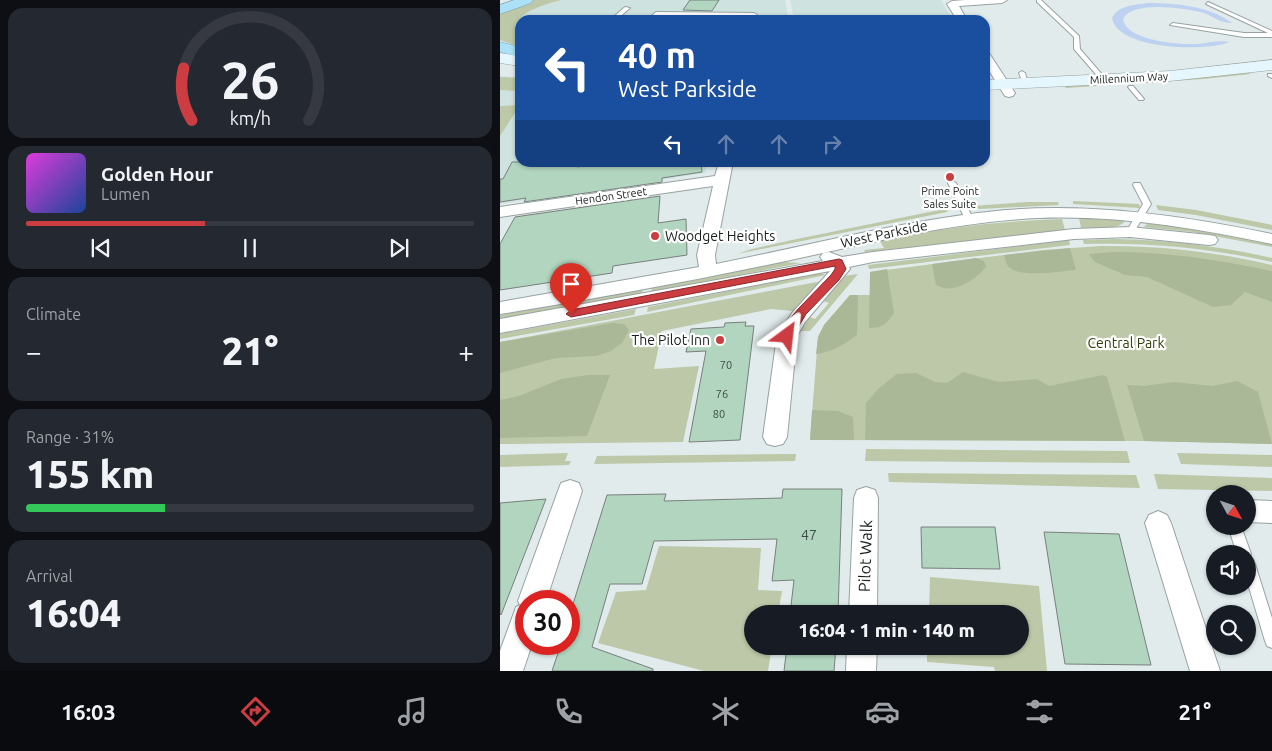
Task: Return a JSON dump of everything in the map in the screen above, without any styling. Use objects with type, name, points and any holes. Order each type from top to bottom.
[{"type":"highway","points":[[500,10],[526,0]]},
{"type":"highway","points":[[500,47],[515,51]]},
{"type":"street","points":[[959,15],[951,3],[1002,0]]},
{"type":"street","points":[[500,58],[515,60]]},
{"type":"street","points":[[990,63],[1007,89]]},
{"type":"street","points":[[500,69],[515,70]]},
{"type":"street","name":"Millennium Way","points":[[990,93],[1007,89],[1024,78],[1102,79],[1269,71]]},
{"type":"street","name":"Millennium Way","points":[[990,86],[1007,89],[1136,93],[1269,71]]},
{"type":"street","points":[[708,271],[706,255],[725,167]]},
{"type":"street","name":"Hendon Street","points":[[500,212],[722,180]]},
{"type":"street","name":"West Parkside","points":[[500,308],[708,271],[803,252],[902,229],[1007,215],[1068,213],[1140,217],[1197,224],[1272,239]]},
{"type":"street","name":"West Parkside","points":[[500,326],[1044,237],[1130,232],[1201,239],[1272,252]]},
{"type":"street","points":[[774,437],[787,336],[793,323],[802,311],[837,270],[828,257],[803,252]]},
{"type":"street","points":[[536,590],[570,491]]},
{"type":"street","name":"Pilot Walk","points":[[863,605],[866,498]]},
{"type":"street","points":[[1256,511],[1272,512]]},
{"type":"street","points":[[1158,523],[1205,671]]},
{"type":"street","points":[[508,671],[515,650]]},
{"type":"street","points":[[861,671],[862,655]]},
{"type":"lane","points":[[1039,1],[1077,37],[1077,49],[1102,79]]},
{"type":"lane","points":[[1208,3],[1272,34]]},
{"type":"lane","points":[[619,15],[628,8]]},
{"type":"lane","points":[[655,15],[754,15]]},
{"type":"lane","points":[[1173,25],[1244,35],[1272,34]]},
{"type":"lane","points":[[952,184],[969,219]]},
{"type":"lane","points":[[1130,232],[1147,204],[1137,185]]},
{"type":"lane","points":[[1256,590],[1272,642]]},
{"type":"shaded area","points":[[562,0],[785,0],[788,15],[517,15],[535,7]]},
{"type":"shaded area","points":[[790,0],[941,0],[950,15],[793,15]]},
{"type":"shaded area","points":[[515,16],[515,38],[510,33],[508,23]]},
{"type":"shaded area","points":[[500,76],[515,77],[515,167],[707,167],[705,173],[500,204]]},
{"type":"green space","points":[[533,0],[562,0],[536,8],[524,15],[515,15],[515,45],[500,40],[500,11]]},
{"type":"green space","points":[[1247,72],[1251,74],[1066,88],[1064,85]]},
{"type":"green space","points":[[500,77],[515,78],[515,91],[500,90]]},
{"type":"green space","points":[[515,105],[515,113],[500,136],[500,106]]},
{"type":"green space","points":[[1073,201],[1139,204],[1140,208],[1073,204]]},
{"type":"green space","points":[[1058,202],[1059,205],[979,209],[972,206]]},
{"type":"green space","points":[[1156,205],[1196,210],[1268,224],[1272,225],[1272,230],[1196,215],[1158,210]]},
{"type":"green space","points":[[949,208],[947,212],[737,254],[792,240]]},
{"type":"green space","points":[[1079,218],[1125,221],[1117,226],[1105,228],[1081,228]]},
{"type":"green space","points":[[1062,219],[1065,230],[865,252],[864,250],[884,248],[880,241],[925,232],[993,223]]},
{"type":"green space","points":[[1148,223],[1272,244],[1272,247],[1193,232],[1144,227]]},
{"type":"green space","points":[[1114,239],[1174,242],[1213,247],[1272,258],[1272,262],[1179,247],[1132,244],[1084,244],[1083,240]]},
{"type":"green space","points":[[1069,240],[1070,245],[869,269],[868,265]]},
{"type":"green space","name":"Central Park","points":[[1101,246],[1187,250],[1230,256],[1272,265],[1272,444],[1144,441],[810,440],[818,337],[824,325],[850,295],[870,295],[870,272],[1043,250]]},
{"type":"green space","points":[[1070,248],[1076,270],[1040,273],[1021,272],[1013,270],[1008,266],[1004,255]]},
{"type":"green space","points":[[1114,252],[1154,253],[1193,257],[1272,271],[1272,302],[1245,292],[1231,305],[1213,307],[1147,277],[1125,275],[1095,262],[1089,254]]},
{"type":"green space","points":[[976,258],[984,261],[986,267],[976,277],[956,287],[943,288],[936,285],[932,264]]},
{"type":"green space","points":[[784,262],[801,263],[651,292],[652,288]]},
{"type":"green space","points":[[887,269],[894,313],[884,325],[869,328],[870,272]]},
{"type":"green space","points":[[820,273],[826,275],[647,312],[648,307]]},
{"type":"green space","points":[[858,274],[810,331],[796,331],[807,316],[815,319],[829,303],[821,300],[843,276]]},
{"type":"green space","points":[[822,281],[793,311],[771,309],[662,331],[654,369],[699,366],[683,442],[500,444],[500,342]]},
{"type":"green space","points":[[643,290],[641,294],[500,319],[500,315]]},
{"type":"green space","points":[[850,295],[858,295],[857,335],[838,348],[816,354],[818,337],[824,325]]},
{"type":"green space","points":[[636,309],[634,315],[500,339],[500,334]]},
{"type":"green space","points":[[613,323],[624,324],[629,330],[623,342],[611,351],[596,356],[556,358],[500,373],[500,342]]},
{"type":"green space","points":[[963,372],[999,382],[1037,379],[1049,386],[1103,375],[1107,377],[1125,441],[865,440],[866,403],[879,388],[897,374],[916,373],[935,382],[947,383]]},
{"type":"green space","points":[[588,375],[610,375],[587,436],[500,438],[500,400],[519,396],[561,379]]},
{"type":"green space","points":[[1237,381],[1258,392],[1272,444],[1144,441],[1127,385],[1144,386],[1174,382],[1213,386]]},
{"type":"green space","points":[[812,410],[838,411],[853,417],[854,440],[810,440]]},
{"type":"green space","points":[[866,449],[1127,451],[1130,463],[865,461]]},
{"type":"green space","points":[[568,453],[565,461],[571,461],[569,465],[500,467],[500,455]]},
{"type":"green space","points":[[1177,453],[1272,455],[1272,467],[1181,464]]},
{"type":"green space","points":[[796,454],[795,461],[594,464],[597,456]]},
{"type":"green space","points":[[888,473],[1136,475],[1140,488],[889,482]]},
{"type":"green space","points":[[1154,474],[1272,478],[1272,491],[1256,491],[1256,485],[1206,485],[1206,490],[1158,489]]},
{"type":"green space","points":[[659,546],[761,548],[758,590],[782,591],[780,605],[744,605],[744,655],[771,655],[768,671],[704,671],[598,643],[616,592],[646,590]]},
{"type":"green space","points":[[930,577],[1039,586],[1047,671],[995,671],[994,667],[927,662],[927,655],[1029,655],[1029,605],[929,605]]},
{"type":"water","points":[[1148,3],[1181,5],[1203,9],[1232,23],[1221,21],[1196,11],[1148,7],[1128,13],[1123,19],[1126,26],[1143,37],[1179,44],[1229,42],[1202,47],[1164,46],[1129,37],[1118,29],[1112,18],[1118,10],[1127,6]]},
{"type":"building","points":[[690,0],[719,0],[712,11],[683,10]]},
{"type":"building","points":[[512,162],[515,162],[515,167],[702,167],[702,172],[662,178],[662,182],[524,202],[526,198],[500,202],[500,179],[503,179]]},
{"type":"building","points":[[660,196],[658,223],[686,219],[687,255],[613,266],[612,273],[500,290],[500,244],[515,217]]},
{"type":"building","points":[[746,322],[745,326],[754,326],[740,440],[689,442],[706,351],[686,352],[691,329],[724,327],[725,323]]},
{"type":"building","points":[[783,489],[842,489],[838,605],[791,605],[794,580],[772,581],[777,539],[654,541],[642,584],[610,584],[592,647],[653,669],[653,671],[552,671],[557,655],[580,655],[580,590],[577,590],[607,495],[666,494],[664,501],[782,498]]},
{"type":"building","points":[[546,499],[501,615],[500,503]]},
{"type":"building","points":[[921,527],[995,527],[1000,569],[922,568]]},
{"type":"building","points":[[1044,532],[1119,534],[1151,665],[1065,664]]},
{"type":"building","points":[[786,655],[835,655],[834,671],[784,671]]},
{"type":"place","name":"Prime Point Sales Suite","points":[[950,177]]},
{"type":"place","name":"Woodget Heights","points":[[655,236]]},
{"type":"place","name":"The Pilot Inn","points":[[720,340]]},
{"type":"route","points":[[571,314],[839,262],[841,269],[802,311],[793,323],[787,336]]}]
